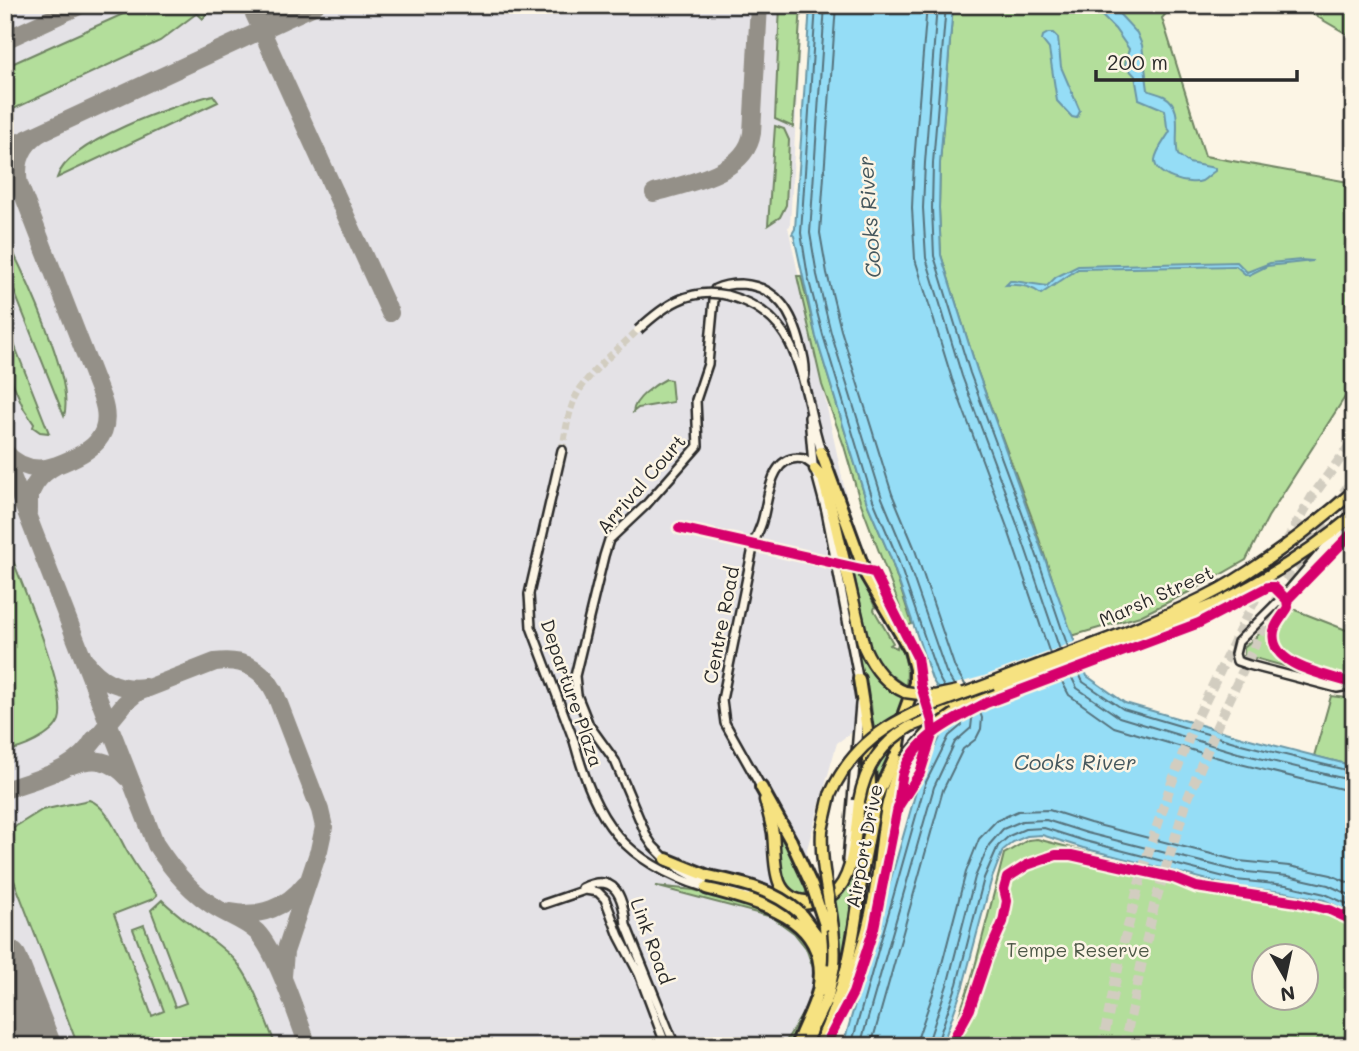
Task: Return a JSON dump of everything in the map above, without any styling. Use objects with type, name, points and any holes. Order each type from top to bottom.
[{"type":"highway","points":[[821,452],[866,575],[911,650],[915,669],[915,683],[904,713],[898,751],[876,798],[862,873]]},
{"type":"highway","points":[[827,1028],[849,963],[871,799],[871,774],[859,679]]},
{"type":"highway","points":[[761,788],[791,841],[820,907],[827,937],[831,964],[810,1033]]},
{"type":"highway","points":[[663,857],[725,894],[782,913],[798,924],[811,942],[819,971],[818,986],[796,1046]]},
{"type":"highway","points":[[705,882],[766,891],[798,909],[820,942],[825,958],[826,980]]},
{"type":"highway","name":"Airport Drive","points":[[818,1046],[827,1028]]},
{"type":"highway","name":"Airport Drive","points":[[803,1046],[810,1033]]},
{"type":"main road","points":[[821,452],[847,550],[852,596]]},
{"type":"main road","points":[[815,468],[822,479],[835,522],[862,639],[871,662],[883,677],[905,692],[921,695],[994,687]]},
{"type":"main road","name":"Marsh Street","points":[[1114,640],[1223,587],[1274,554],[1353,491]]},
{"type":"main road","name":"Marsh Street","points":[[994,687],[1114,640],[1194,614],[1259,582],[1311,549],[1350,519]]},
{"type":"main road","points":[[725,894],[798,909],[835,892],[846,878],[852,862],[859,801],[870,766],[881,750],[895,736],[994,687]]},
{"type":"main road","name":"Airport Drive","points":[[827,1028],[846,990],[861,946],[875,892],[890,793],[905,760],[916,744],[935,727],[994,687]]},
{"type":"main road","name":"Airport Drive","points":[[810,1033],[828,996],[834,937],[822,866],[821,842],[827,807],[835,784],[847,764],[863,746],[891,724],[994,687]]},
{"type":"main road","points":[[761,788],[771,822],[781,888],[788,895],[800,900],[812,900],[835,892]]},
{"type":"street","name":"Arrival Court","points":[[663,857],[648,836],[615,761],[589,725],[577,695],[575,682],[609,540],[645,506],[698,446],[696,400],[708,364],[715,289],[728,285],[751,285],[766,289],[775,296],[796,327],[802,351],[804,379]]},
{"type":"street","points":[[638,330],[674,301],[704,293],[726,295],[756,306],[770,316],[783,330],[793,348],[804,379],[815,468],[830,529],[859,679],[860,709],[848,854],[835,892]]},
{"type":"street","points":[[808,402],[821,452]]},
{"type":"street","name":"Departure Plaza","points":[[562,450],[529,594],[531,627],[572,734],[582,773],[594,803],[610,827],[652,866],[684,881],[705,882]]},
{"type":"street","name":"Centre Road","points":[[761,788],[725,723],[722,697],[753,547],[762,525],[774,474],[780,465],[791,458],[804,459],[815,468]]},
{"type":"street","name":"Marsh Street","points":[[1350,519],[1283,597],[1238,642],[1235,654],[1237,661],[1337,688],[1354,685]]},
{"type":"street","name":"Link Road","points":[[544,904],[585,887],[603,883],[611,885],[618,893],[626,925],[675,1046]]},
{"type":"street","name":"Link Road","points":[[576,892],[593,891],[605,899],[619,936],[639,974],[666,1046]]},
{"type":"shaded area","points":[[5,5],[802,5],[788,227],[891,704],[837,743],[807,849],[810,960],[814,980],[809,1002],[791,1046],[5,1046]]},
{"type":"green space","points":[[143,5],[208,5],[209,9],[203,19],[197,13],[160,41],[5,113],[5,67]]},
{"type":"green space","points":[[780,5],[801,5],[793,127],[775,119]]},
{"type":"green space","points":[[953,5],[1174,5],[1162,18],[1205,156],[1354,183],[1354,383],[1268,517],[1246,560],[1140,616],[1075,635],[1071,635],[1032,518],[977,370],[941,255],[940,163]]},
{"type":"green space","points":[[1297,5],[1354,5],[1354,38]]},
{"type":"green space","points":[[213,95],[218,102],[57,178],[65,164],[101,138],[150,115]]},
{"type":"green space","points":[[775,126],[784,129],[789,140],[786,205],[780,217],[768,225]]},
{"type":"green space","points":[[5,236],[55,352],[65,399],[64,416],[5,268]]},
{"type":"green space","points":[[797,276],[801,276],[816,337],[867,503],[890,556],[912,624],[907,626],[860,501],[822,385]]},
{"type":"green space","points":[[5,321],[49,433],[40,432],[33,427],[34,424],[24,409],[5,365]]},
{"type":"green space","points":[[666,379],[671,380],[673,402],[638,408],[633,412],[641,397]]},
{"type":"green space","points":[[5,541],[49,659],[60,706],[56,726],[43,737],[28,745],[5,751]]},
{"type":"green space","points":[[858,567],[874,610],[893,643],[890,645],[897,648],[898,643],[903,654],[907,669],[906,686],[882,671],[871,654],[853,569]]},
{"type":"green space","points":[[1290,608],[1354,633],[1354,673],[1345,683],[1244,655],[1244,647]]},
{"type":"green space","points":[[854,634],[876,678],[892,691],[904,696],[895,724],[892,753],[877,783],[873,782],[869,722],[872,716],[871,703],[866,703]]},
{"type":"green space","points":[[1331,696],[1354,699],[1354,766],[1314,756]]},
{"type":"green space","points":[[858,741],[864,741],[867,805],[856,892],[852,894],[842,970],[832,1002],[839,949],[833,901],[854,867],[864,803],[854,801]]},
{"type":"green space","points":[[89,800],[107,815],[145,880],[157,895],[114,914],[152,1016],[164,1011],[133,929],[144,925],[175,1007],[186,1003],[151,910],[162,900],[225,950],[240,966],[276,1046],[78,1046],[5,857],[5,833],[42,810]]},
{"type":"green space","points":[[779,829],[809,889],[804,895],[789,886],[784,878],[776,830]]},
{"type":"green space","name":"Tempe Reserve","points":[[1037,839],[1242,892],[1284,896],[1330,906],[1354,918],[1354,1046],[954,1046],[951,1040],[947,1046],[942,1046],[945,1039],[951,1039],[973,974],[1004,854],[1028,840]]},
{"type":"green space","points":[[655,886],[694,890],[732,900],[787,920],[801,935],[807,943],[815,969],[814,991],[807,1010],[789,1046],[783,1046],[809,1003],[814,980],[806,948],[794,933],[772,917]]},
{"type":"water","name":"Cooks River","points":[[810,5],[953,5],[940,163],[941,255],[977,370],[1087,676],[1125,703],[1354,766],[1354,914],[1324,900],[1285,892],[1235,887],[1042,835],[1027,836],[1003,850],[991,881],[963,986],[942,1046],[843,1046],[919,781],[943,731],[957,721],[932,679],[890,556],[867,503],[816,337],[792,234],[795,229]]},
{"type":"water","points":[[1111,5],[1137,33],[1142,45],[1148,90],[1164,96],[1174,107],[1178,155],[1189,163],[1215,168],[1215,171],[1202,181],[1181,181],[1166,175],[1156,166],[1157,152],[1170,131],[1165,110],[1139,99],[1135,76],[1125,65],[1129,49],[1100,14],[1100,7]]},
{"type":"water","points":[[1048,33],[1053,33],[1058,38],[1061,67],[1080,111],[1077,118],[1072,117],[1057,101],[1049,49],[1042,40]]},
{"type":"water","points":[[1313,261],[1267,266],[1249,275],[1236,266],[1078,269],[1041,294],[1025,286],[1006,285],[1014,281],[1047,286],[1056,277],[1078,266],[1237,262],[1247,272],[1270,263]]},
{"type":"pier","points":[[1077,641],[1087,666],[985,705],[939,732],[952,720],[934,690],[984,676]]},
{"type":"taxiway","points":[[5,40],[81,5]]},
{"type":"taxiway","points":[[250,5],[390,313]]},
{"type":"taxiway","points":[[259,5],[277,13],[295,13]]},
{"type":"taxiway","points":[[5,149],[316,5]]},
{"type":"taxiway","points":[[654,193],[713,175],[739,158],[747,147],[752,133],[759,5]]},
{"type":"taxiway","points":[[44,131],[37,135],[22,153],[18,168],[19,184],[102,398],[105,412],[105,424],[97,442],[80,455],[57,465]]},
{"type":"taxiway","points":[[5,452],[16,462],[29,467],[57,465],[35,485],[29,498],[28,513]]},
{"type":"taxiway","points":[[5,458],[156,845],[176,873],[192,889],[210,904],[257,932],[272,954],[308,1046]]},
{"type":"taxiway","points":[[89,747],[125,703],[138,692],[215,662],[243,663],[258,671],[270,684],[320,810],[324,827],[285,952],[283,976]]},
{"type":"taxiway","points":[[87,663],[105,680],[120,686],[145,687]]},
{"type":"taxiway","points":[[5,790],[67,766],[87,750],[94,739]]},
{"type":"taxiway","points":[[72,765],[102,761],[109,763],[128,778]]},
{"type":"taxiway","points":[[231,912],[252,913],[272,909],[290,899],[305,884]]},
{"type":"runway","points":[[5,962],[38,1046]]},
{"type":"tunnel","points":[[562,450],[576,396],[596,369],[638,330]]},
{"type":"tunnel","points":[[1102,1046],[1123,945],[1144,866],[1195,722],[1264,581],[1312,497],[1354,440]]},
{"type":"tunnel","points":[[1124,1046],[1154,906],[1186,803],[1217,726],[1284,583],[1354,477]]},
{"type":"cycle path","points":[[679,528],[874,572],[917,657],[921,686],[933,732],[920,773],[898,807],[874,928],[853,993],[825,1046]]},
{"type":"cycle path","points":[[1287,600],[1354,531]]},
{"type":"cycle path","points":[[899,800],[903,773],[917,749],[937,730],[974,709],[1199,623],[1268,587],[1274,587],[1287,600]]},
{"type":"cycle path","points":[[1287,600],[1288,607],[1274,631],[1274,643],[1280,653],[1302,668],[1354,684]]},
{"type":"cycle path","points":[[955,1046],[953,1040],[970,1009],[987,958],[1003,922],[1007,878],[1027,865],[1056,855],[1071,855],[1174,878],[1196,887],[1298,902],[1330,910],[1354,921]]}]
